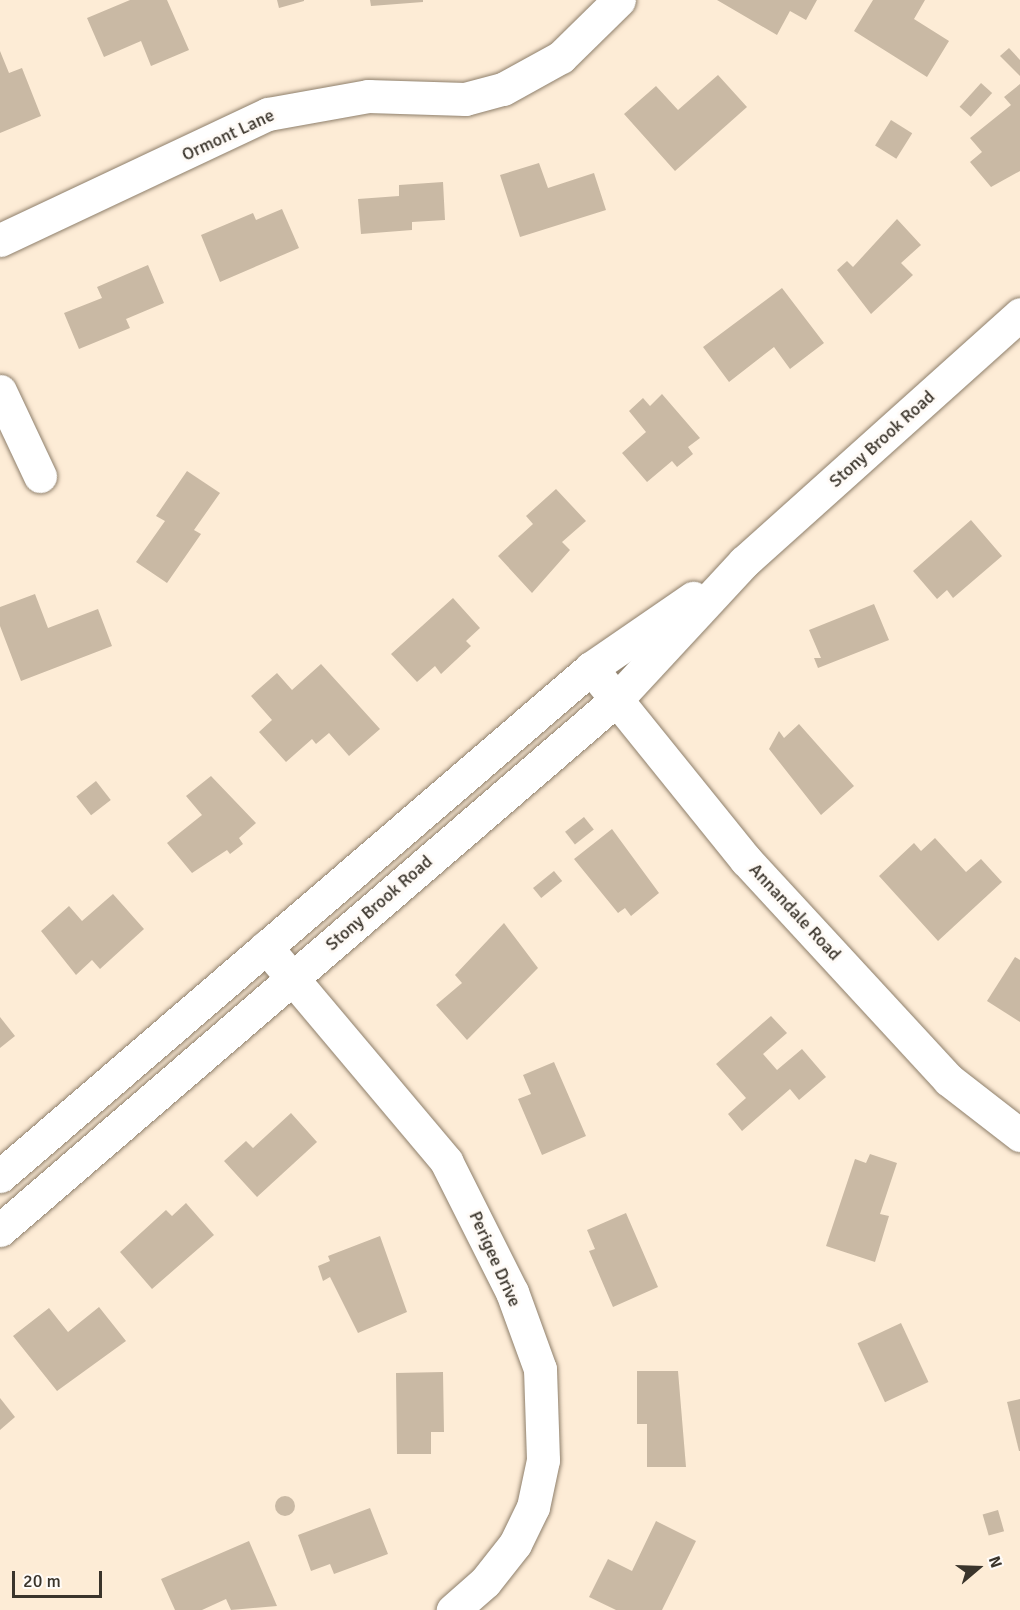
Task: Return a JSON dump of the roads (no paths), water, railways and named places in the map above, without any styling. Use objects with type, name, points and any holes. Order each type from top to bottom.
[{"type":"main road","name":"Ormont Lane","points":[[0,240],[268,114],[368,96],[465,99],[503,89],[561,57],[619,0]]},
{"type":"main road","name":"Stony Brook Road","points":[[0,1230],[617,699],[744,562],[1020,314]]},
{"type":"main road","points":[[0,391],[40,476]]},
{"type":"main road","name":"Stony Brook Road","points":[[0,1176],[591,668],[744,562]]},
{"type":"main road","name":"Annandale Road","points":[[591,668],[746,860],[941,1071],[1020,1135]]},
{"type":"main road","name":"Perigee Drive","points":[[266,947],[446,1161],[512,1293],[540,1369],[543,1460],[533,1507],[497,1567],[453,1610]]}]
